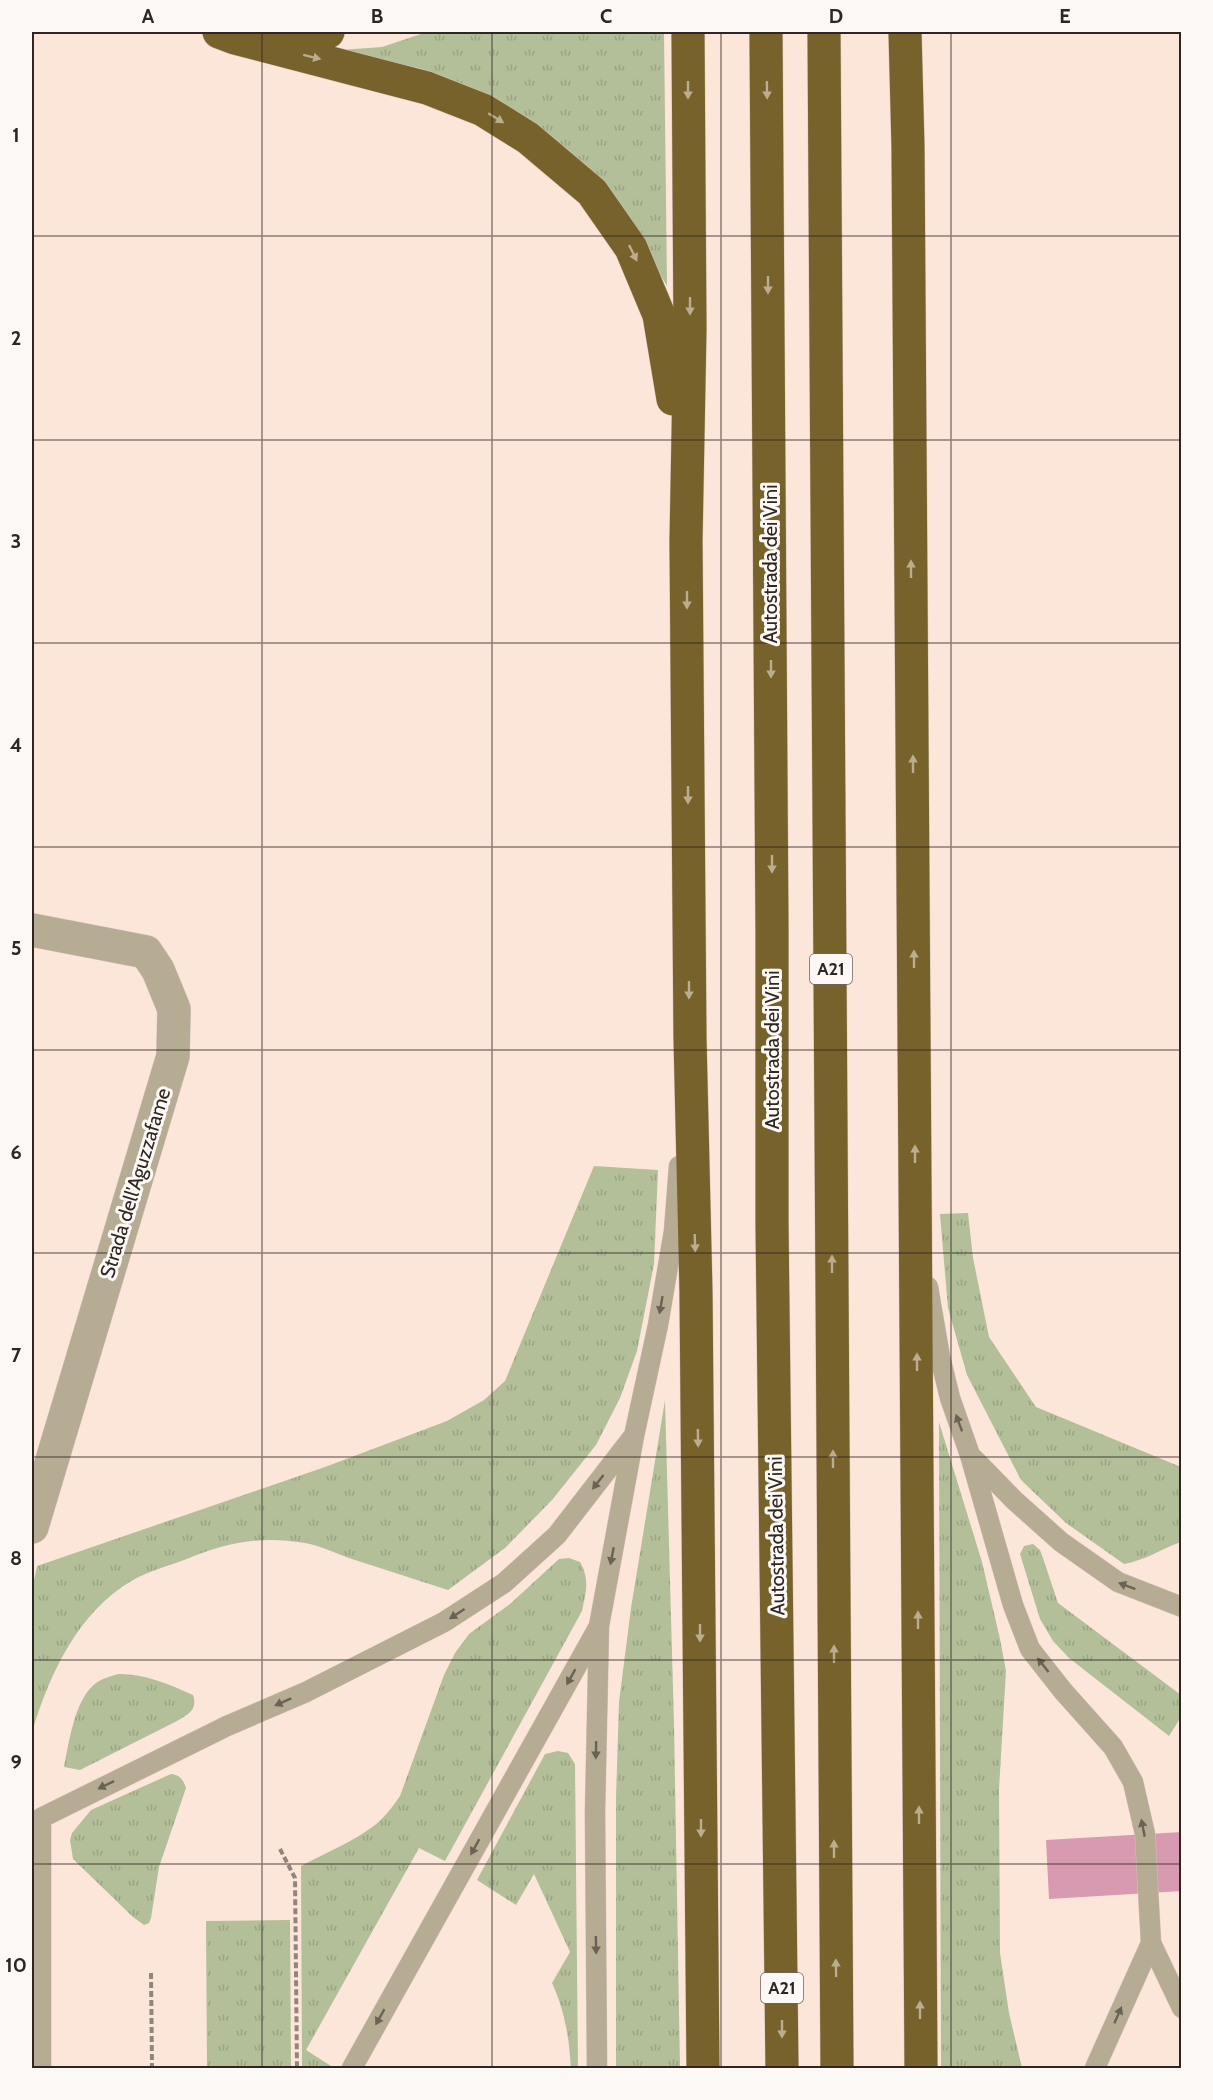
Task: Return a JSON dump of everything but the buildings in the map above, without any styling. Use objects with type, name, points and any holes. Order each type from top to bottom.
[{"type":"highway","points":[[227,35],[328,32]]},
{"type":"highway","points":[[688,32],[690,329],[686,541],[690,1038],[697,1328],[703,2068]]},
{"type":"highway","name":"Autostrada dei Vini","points":[[766,32],[772,1224],[782,2068]]},
{"type":"highway","name":"A21","points":[[824,32],[837,2068]]},
{"type":"highway","points":[[905,32],[908,147],[921,2068]]},
{"type":"highway","points":[[908,147],[915,32]]},
{"type":"highway","points":[[227,35],[427,88],[483,110],[528,138],[592,192],[631,248],[660,315],[672,381],[686,541]]},
{"type":"street","name":"Strada dell'Aguzzafame","points":[[32,930],[146,952],[158,970],[174,1009],[174,1021],[173,1056],[32,1527]]},
{"type":"lane","points":[[597,2068],[594,1812],[599,1626],[634,1436],[658,1325],[674,1231],[690,1038]]},
{"type":"lane","points":[[916,1213],[939,1357],[1013,1605],[1030,1649],[1062,1691],[1113,1747],[1133,1782],[1145,1834],[1151,1943],[1182,2008]]},
{"type":"lane","points":[[41,2068],[41,1818],[227,1726],[306,1692],[423,1633],[504,1584],[557,1535],[634,1436]]},
{"type":"lane","points":[[970,1455],[1014,1500],[1061,1542],[1118,1582],[1182,1607]]},
{"type":"lane","points":[[352,2068],[599,1626]]},
{"type":"lane","points":[[1095,2068],[1151,1943]]},
{"type":"path","points":[[280,1849],[295,1878],[297,2068]]},
{"type":"path","points":[[151,1973],[152,2068]]},
{"type":"green space","points":[[427,32],[664,32],[667,286],[645,249],[480,94],[422,69],[340,50],[382,47]]},
{"type":"green space","points":[[594,1166],[658,1170],[654,1264],[637,1351],[620,1398],[596,1445],[552,1500],[505,1548],[448,1590],[317,1546],[273,1540],[229,1545],[152,1571],[114,1593],[82,1627],[57,1666],[32,1732],[32,1590],[37,1566],[325,1467],[447,1421],[484,1400],[505,1381]]},
{"type":"green space","points":[[968,1213],[973,1258],[989,1337],[1036,1407],[1181,1467],[1181,1542],[1124,1564],[1066,1523],[1021,1480],[967,1375],[948,1308],[940,1214]]},
{"type":"green space","points":[[665,1400],[680,2068],[616,2068],[616,1799],[619,1702],[631,1608]]},
{"type":"green space","points":[[939,1422],[982,1562],[1006,1671],[999,1789],[1000,1953],[1009,2013],[1022,2068],[941,2068]]},
{"type":"green space","points":[[1033,1544],[1040,1550],[1058,1603],[1181,1695],[1181,1717],[1169,1736],[1069,1658],[1053,1641],[1040,1619],[1020,1554],[1024,1546]]},
{"type":"green space","points":[[569,1558],[580,1562],[585,1574],[586,1586],[582,1611],[445,1861],[419,1848],[306,2050],[331,2066],[329,2068],[302,2068],[301,1866],[358,1837],[385,1815],[400,1796],[444,1675],[455,1653],[469,1634],[510,1604],[559,1559]]},
{"type":"green space","points":[[119,1674],[148,1678],[193,1695],[193,1708],[177,1721],[80,1770],[64,1767],[74,1721],[83,1699],[96,1683]]},
{"type":"green space","points":[[558,1751],[568,1753],[575,1764],[578,2068],[571,2068],[566,2025],[552,1983],[570,1952],[534,1874],[516,1905],[477,1880],[545,1754]]},
{"type":"green space","points":[[171,1774],[181,1778],[186,1788],[159,1867],[151,1918],[149,1923],[144,1925],[73,1859],[70,1840],[72,1833],[91,1810]]},
{"type":"green space","points":[[290,1920],[291,2068],[207,2068],[206,1921]]}]
